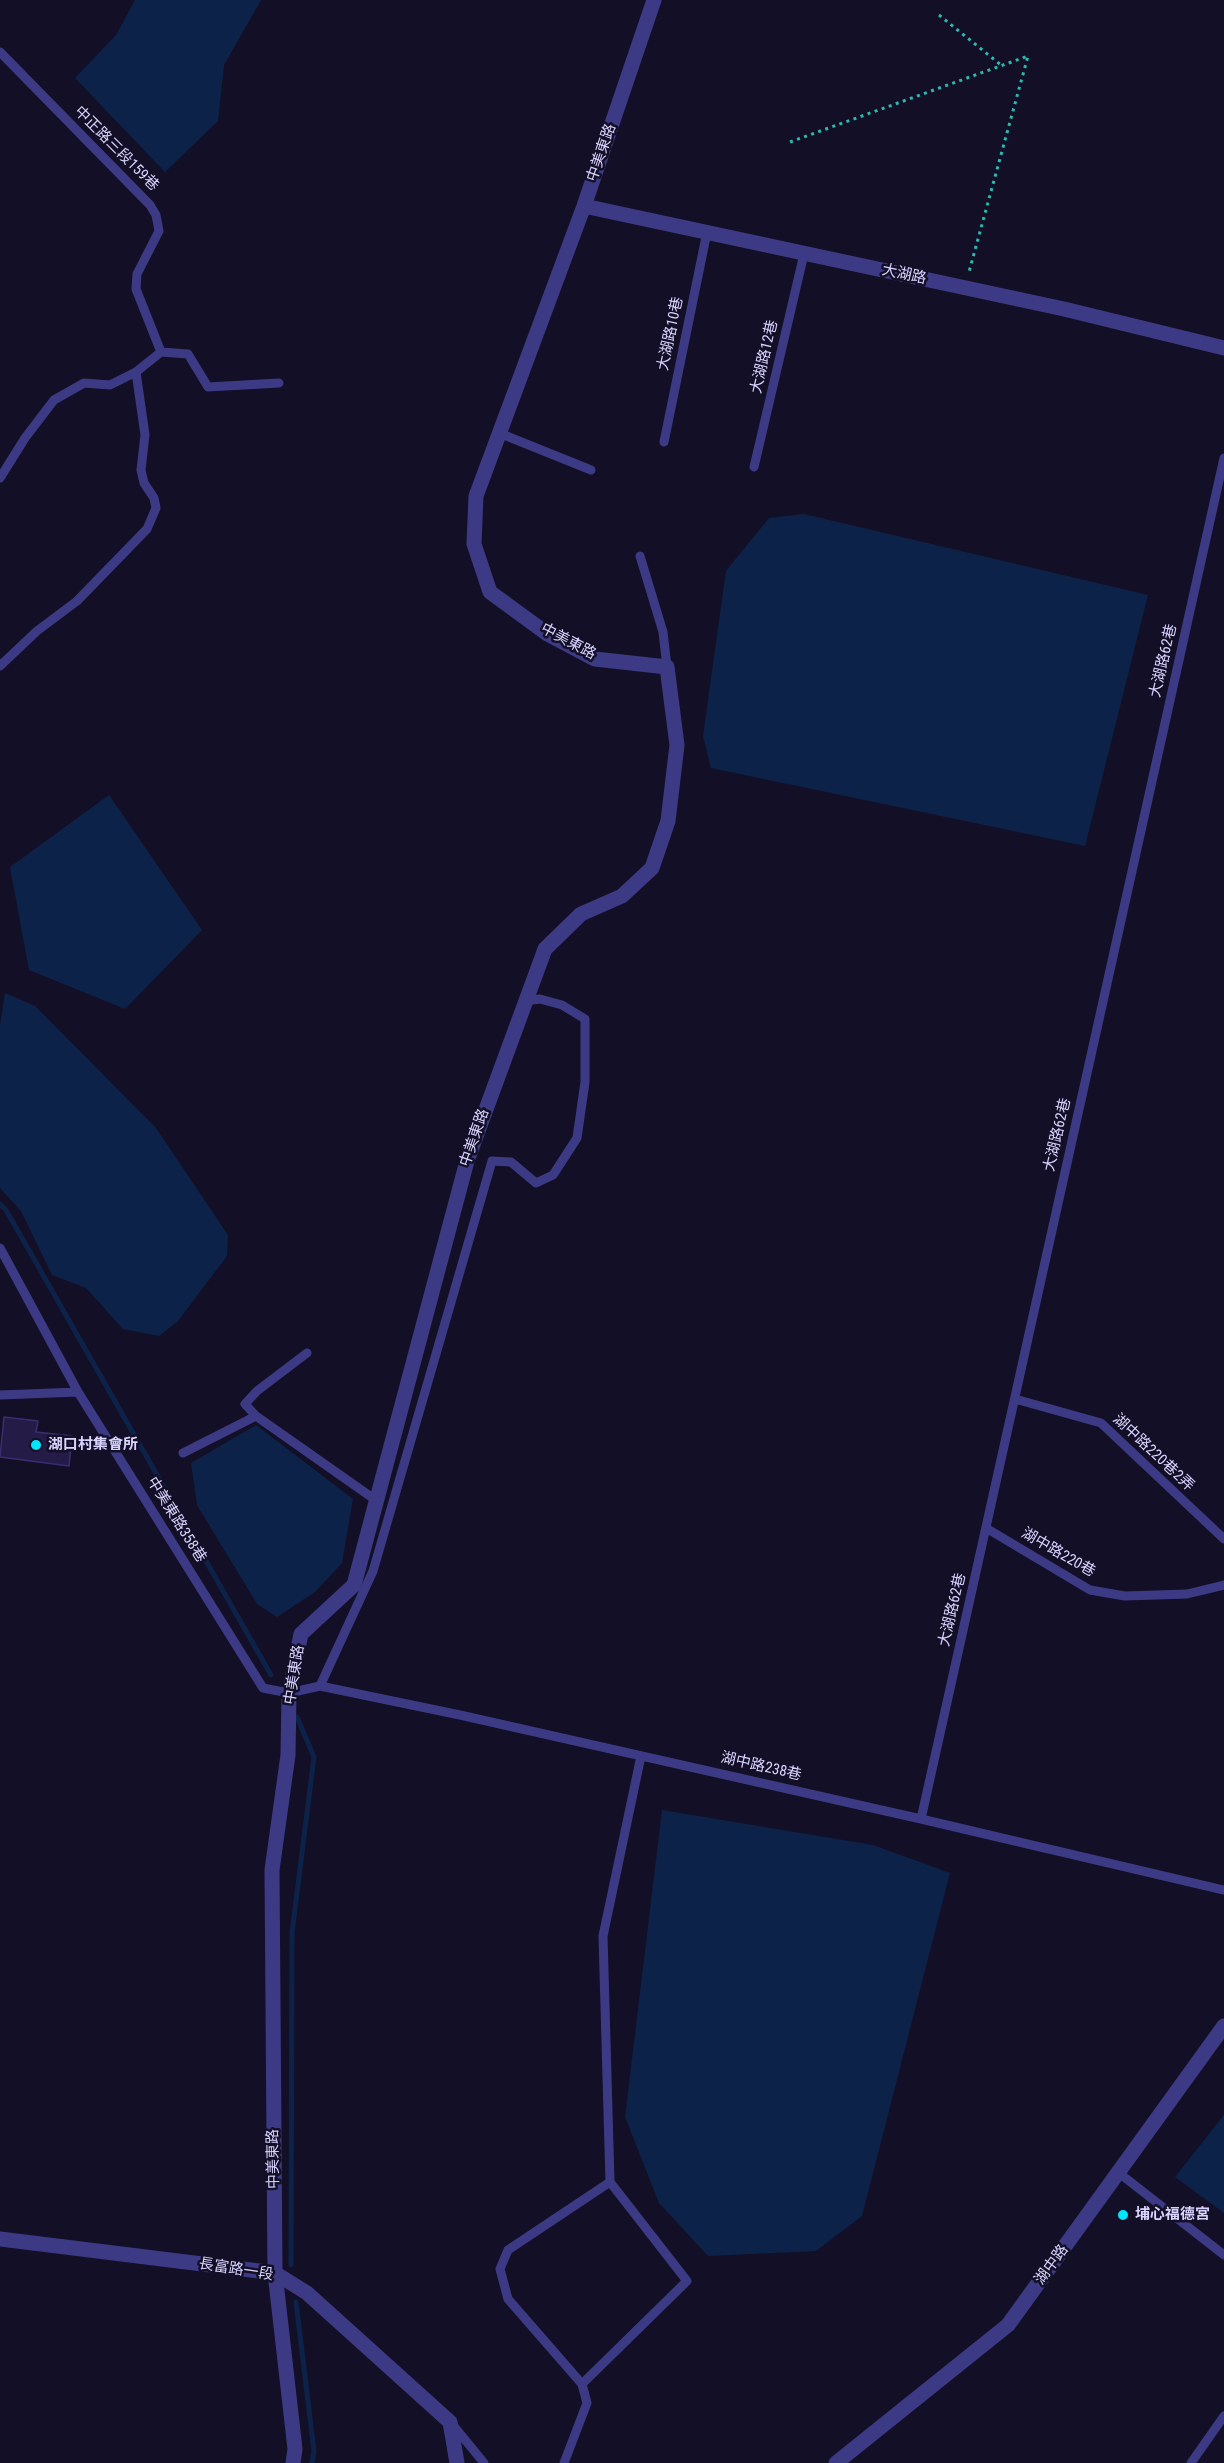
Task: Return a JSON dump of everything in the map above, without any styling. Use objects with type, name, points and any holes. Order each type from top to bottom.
[{"type":"street","name":"中美東路","points":[[293,2463],[295,2449],[275,2273],[272,1870],[288,1755],[289,1693],[301,1634],[354,1585],[467,1161],[545,949],[581,914],[622,896],[652,868],[668,821],[677,745],[667,667],[595,659],[546,633],[490,592],[474,544],[476,496],[584,206],[650,2]]},
{"type":"street","name":"大湖路","points":[[584,206],[1224,348]]},
{"type":"street","name":"湖中路","points":[[836,2463],[1008,2325],[1224,2026]]},
{"type":"street","name":"長富路一段","points":[[0,2239],[275,2273],[308,2292],[450,2422]]},
{"type":"street","points":[[450,2422],[458,2463]]},
{"type":"lane","name":"中正路三段159巷","points":[[0,52],[150,205],[156,215],[159,231],[137,274],[136,289],[161,352]]},
{"type":"lane","name":"大湖路10巷","points":[[664,442],[707,232]]},
{"type":"lane","name":"大湖路12巷","points":[[754,467],[804,254]]},
{"type":"lane","points":[[0,478],[24,438],[54,400],[84,383],[110,386],[136,372],[161,352],[188,354],[208,387],[279,383]]},
{"type":"lane","points":[[0,666],[37,631],[77,601],[147,529],[156,508],[154,498],[144,483],[141,470],[145,435],[136,372]]},
{"type":"lane","points":[[499,433],[591,470]]},
{"type":"lane","name":"大湖路62巷","points":[[921,1819],[1224,458]]},
{"type":"lane","points":[[640,556],[663,632],[667,667]]},
{"type":"lane","points":[[320,1686],[373,1571],[492,1161],[511,1162],[536,1183],[553,1175],[577,1138],[585,1082],[585,1019],[562,1005],[540,999],[524,1001]]},
{"type":"lane","name":"中美東路358巷","points":[[0,1248],[78,1392],[263,1688],[289,1693]]},
{"type":"lane","points":[[307,1353],[257,1391],[245,1404],[256,1416],[377,1501]]},
{"type":"lane","points":[[0,1395],[78,1392]]},
{"type":"lane","name":"湖中路220巷2弄","points":[[1015,1399],[1101,1423],[1224,1539]]},
{"type":"lane","points":[[183,1453],[256,1416]]},
{"type":"lane","name":"湖中路220巷","points":[[986,1528],[1090,1590],[1125,1596],[1187,1594],[1224,1585]]},
{"type":"lane","name":"湖中路238巷","points":[[289,1693],[320,1686],[921,1819],[1224,1890]]},
{"type":"lane","points":[[582,2384],[687,2281],[610,2182],[603,1936],[641,1756]]},
{"type":"lane","points":[[1119,2173],[1224,2255]]},
{"type":"lane","points":[[564,2463],[587,2403],[582,2384],[508,2300],[500,2269],[508,2250],[610,2182]]},
{"type":"lane","points":[[1191,2463],[1224,2416]]},
{"type":"lane","points":[[450,2422],[484,2463]]},
{"type":"path","points":[[939,15],[1001,65]]},
{"type":"path","points":[[790,142],[1028,56],[965,289]]},
{"type":"water","points":[[135,0],[261,0],[224,65],[218,121],[165,172],[75,78],[116,35]]},
{"type":"water","points":[[804,514],[1148,595],[1085,846],[711,768],[703,736],[726,571],[769,518]]},
{"type":"water","points":[[109,795],[202,930],[125,1009],[29,970],[10,867]]},
{"type":"water","points":[[5,993],[35,1006],[156,1128],[228,1235],[227,1256],[178,1321],[159,1336],[123,1329],[86,1288],[52,1275],[21,1211],[0,1188],[0,1025]]},
{"type":"water","points":[[256,1425],[353,1499],[342,1563],[315,1592],[277,1617],[257,1604],[197,1505],[191,1463]]},
{"type":"water","points":[[662,1810],[873,1845],[950,1873],[862,2216],[816,2251],[708,2256],[659,2203],[625,2117]]},
{"type":"water","points":[[1224,2115],[1224,2213],[1175,2177]]},
{"type":"building","name":"湖口村集會所","points":[[4,1417],[38,1421],[36,1432],[72,1436],[69,1466],[0,1457]]},
{"type":"waterway","points":[[0,1204],[6,1210],[271,1675]]},
{"type":"waterway","points":[[291,2265],[292,1933],[314,1757],[297,1717]]},
{"type":"waterway","points":[[296,2302],[314,2451],[312,2463]]},
{"type":"place","name":"湖口村集會所","points":[[36,1445]]},
{"type":"place","name":"埔心福德宮","points":[[1123,2215]]}]
